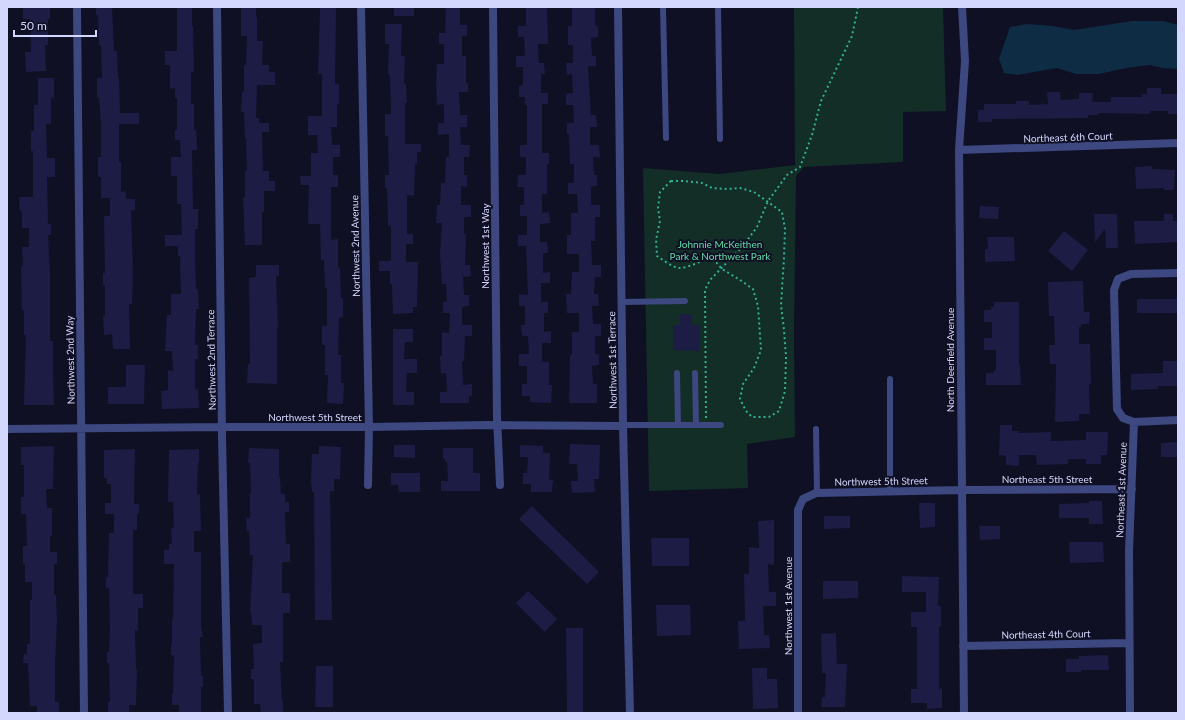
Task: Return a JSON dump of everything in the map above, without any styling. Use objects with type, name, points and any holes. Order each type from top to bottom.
[{"type":"street","name":"Northwest 2nd Way","points":[[77,7],[84,713]]},
{"type":"street","name":"Northwest 2nd Terrace","points":[[217,7],[222,427],[228,713]]},
{"type":"street","name":"Northwest 2nd Avenue","points":[[361,7],[369,427],[368,485]]},
{"type":"street","name":"Northwest 1st Way","points":[[493,7],[497,425],[500,485]]},
{"type":"street","name":"Northwest 1st Terrace","points":[[618,7],[623,426],[630,713]]},
{"type":"street","name":"North Deerfield Avenue","points":[[962,7],[965,61],[959,150],[964,713]]},
{"type":"street","name":"Northeast 6th Court","points":[[959,150],[1178,143]]},
{"type":"street","points":[[1178,273],[1130,274],[1118,279],[1114,290],[1117,409],[1123,418],[1134,422],[1178,420]]},
{"type":"street","name":"Northeast 1st Avenue","points":[[1130,713],[1129,552],[1134,422]]},
{"type":"street","name":"Northwest 5th Street","points":[[7,429],[497,425],[623,426]]},
{"type":"street","name":"Northeast 5th Street","points":[[961,490],[1132,489]]},
{"type":"street","name":"Northwest 5th Street","points":[[803,499],[817,493],[961,490]]},
{"type":"street","name":"Northwest 1st Avenue","points":[[798,713],[798,510],[803,499]]},
{"type":"street","name":"Northeast 4th Court","points":[[963,646],[1129,643]]},
{"type":"lane","points":[[663,7],[666,138]]},
{"type":"lane","points":[[718,7],[720,139]]},
{"type":"lane","points":[[621,302],[685,301]]},
{"type":"lane","points":[[677,373],[678,425]]},
{"type":"lane","points":[[695,373],[696,425]]},
{"type":"lane","points":[[890,379],[890,491]]},
{"type":"lane","points":[[623,426],[721,425]]},
{"type":"lane","points":[[816,429],[817,493]]},
{"type":"path","points":[[706,425],[706,290],[710,280],[744,246],[756,227],[768,201],[787,175],[800,167],[812,135],[821,102],[852,36],[858,7]]},
{"type":"path","points":[[684,181],[702,183],[712,188],[740,188],[754,192],[768,201],[782,212],[785,230],[781,305],[786,357],[785,391],[779,411],[769,417],[752,417],[746,411],[740,399],[744,384],[754,368],[761,350],[758,306],[753,289],[722,269],[716,262],[706,259],[679,268],[657,256],[656,240],[660,222],[658,208],[660,192],[671,182],[684,181]]},
{"type":"green space","name":"Johnnie McKeithen Park & Northwest Park","points":[[794,7],[943,7],[946,111],[903,112],[903,162],[804,167],[796,176],[794,334],[795,437],[747,444],[748,488],[649,491],[643,168],[719,174],[795,165]]},
{"type":"water","points":[[1132,21],[1163,21],[1178,25],[1178,69],[1150,65],[1126,68],[1099,74],[1076,74],[1057,68],[1017,75],[1004,73],[999,59],[1010,27],[1027,24],[1053,26],[1074,30]]},
{"type":"building","points":[[23,7],[50,7],[50,19],[48,19],[48,45],[45,45],[46,71],[26,72],[25,52],[31,52],[30,19],[23,19]]},
{"type":"building","points":[[96,7],[112,7],[114,51],[117,51],[119,77],[120,113],[139,113],[139,124],[119,124],[121,192],[126,191],[126,199],[135,199],[135,210],[131,210],[133,277],[132,304],[129,304],[130,349],[113,349],[112,334],[104,335],[104,216],[110,216],[110,198],[101,198],[101,177],[98,177],[98,157],[101,157],[101,124],[99,97],[97,98],[97,78],[102,78],[101,45],[99,45],[98,15],[96,15]]},
{"type":"building","points":[[177,7],[192,7],[194,72],[191,72],[191,104],[194,104],[194,130],[196,130],[197,150],[192,150],[193,209],[198,209],[198,229],[195,229],[195,262],[196,289],[198,289],[199,309],[196,309],[195,345],[198,345],[198,359],[195,359],[195,390],[198,389],[199,408],[162,409],[161,391],[168,390],[168,370],[173,371],[172,351],[165,351],[167,315],[171,315],[171,294],[181,294],[180,256],[178,256],[178,246],[165,246],[165,235],[182,235],[181,204],[177,204],[177,176],[171,176],[171,157],[181,157],[180,140],[175,140],[175,130],[177,130],[177,98],[175,98],[175,88],[170,89],[170,65],[165,65],[165,51],[177,51]]},
{"type":"building","points":[[241,7],[256,7],[257,41],[263,41],[262,65],[269,65],[269,72],[275,72],[275,85],[257,85],[256,118],[259,118],[259,123],[269,123],[269,132],[262,132],[263,171],[269,171],[269,181],[275,181],[275,191],[264,191],[264,212],[262,212],[262,245],[245,245],[243,198],[245,198],[245,171],[247,171],[244,112],[241,112],[242,92],[244,92],[244,65],[246,65],[247,36],[241,36]]},
{"type":"building","points":[[320,7],[336,7],[335,84],[339,84],[339,104],[337,104],[337,127],[331,127],[332,145],[340,145],[340,157],[333,157],[333,175],[338,175],[338,187],[331,187],[331,240],[338,239],[338,268],[340,267],[341,298],[343,298],[343,317],[339,318],[338,355],[341,355],[341,383],[344,383],[343,404],[327,403],[328,375],[325,375],[325,345],[322,345],[322,326],[327,326],[327,288],[325,288],[324,260],[321,260],[320,224],[308,224],[309,185],[301,185],[300,176],[311,176],[311,153],[318,153],[317,135],[308,135],[308,116],[322,116],[322,74],[318,74]]},
{"type":"building","points":[[394,7],[414,7],[414,16],[394,16]]},
{"type":"building","points":[[446,7],[460,7],[460,25],[467,25],[467,36],[462,36],[462,56],[466,56],[466,83],[468,83],[468,92],[459,92],[460,115],[467,115],[467,127],[460,127],[461,145],[470,145],[469,157],[464,157],[464,175],[467,175],[467,187],[461,186],[461,205],[471,205],[471,217],[464,217],[464,234],[466,234],[465,265],[470,265],[471,276],[463,277],[464,295],[469,295],[469,306],[462,307],[462,325],[472,325],[472,336],[465,336],[464,361],[462,361],[463,385],[472,384],[472,396],[469,396],[469,403],[440,403],[440,392],[447,392],[446,373],[441,374],[440,356],[442,356],[442,332],[449,333],[450,313],[443,313],[443,302],[447,302],[446,284],[442,284],[440,255],[442,223],[436,223],[437,205],[440,205],[441,183],[445,183],[446,157],[449,157],[449,134],[438,135],[438,123],[444,123],[444,104],[437,105],[436,83],[437,64],[444,64],[444,44],[439,44],[439,33],[445,33]]},
{"type":"building","points":[[526,7],[547,7],[548,44],[538,44],[539,63],[544,63],[545,74],[541,74],[541,93],[548,93],[548,104],[542,104],[542,153],[549,153],[549,164],[547,164],[547,194],[542,194],[542,213],[549,212],[550,223],[540,224],[540,242],[547,242],[548,253],[543,253],[543,273],[550,272],[550,283],[541,283],[541,302],[548,302],[548,313],[544,313],[544,332],[551,331],[551,343],[542,343],[542,362],[549,362],[549,385],[552,385],[551,403],[530,402],[530,396],[522,396],[522,384],[527,384],[527,366],[519,366],[519,354],[529,354],[528,336],[522,336],[521,325],[525,325],[525,306],[519,306],[519,294],[528,295],[526,246],[518,246],[518,235],[527,235],[527,216],[520,216],[520,205],[524,205],[524,187],[517,187],[518,175],[526,175],[526,157],[520,157],[520,145],[527,145],[527,105],[525,105],[525,97],[519,97],[519,86],[523,85],[523,67],[516,67],[516,56],[525,56],[524,37],[518,37],[518,26],[526,26]]},
{"type":"building","points":[[572,7],[595,7],[595,26],[598,26],[598,37],[591,38],[592,56],[596,56],[596,66],[588,66],[591,115],[596,115],[597,127],[590,127],[590,145],[599,145],[600,157],[593,157],[594,175],[597,175],[597,186],[591,187],[591,205],[600,205],[600,217],[595,217],[595,241],[591,241],[592,265],[601,265],[601,277],[595,277],[594,294],[598,294],[599,306],[592,306],[593,324],[601,324],[601,336],[595,336],[595,354],[599,354],[599,365],[592,366],[593,384],[597,384],[597,403],[569,403],[572,332],[579,332],[579,313],[567,313],[566,294],[571,294],[572,272],[579,272],[579,254],[567,254],[567,235],[571,235],[571,213],[578,213],[577,194],[568,194],[568,183],[574,183],[574,164],[570,164],[569,134],[567,134],[567,123],[574,123],[573,105],[566,105],[566,94],[573,93],[572,74],[567,75],[566,63],[573,63],[573,45],[568,45],[568,26],[572,26]]},
{"type":"building","points":[[385,24],[402,24],[401,56],[405,56],[404,84],[406,84],[407,103],[405,103],[405,144],[421,144],[421,152],[417,152],[417,164],[415,164],[414,196],[407,195],[407,234],[413,234],[413,244],[406,244],[406,262],[418,262],[417,307],[413,307],[413,313],[393,314],[390,271],[379,271],[379,261],[391,261],[391,226],[388,226],[387,188],[385,188],[385,175],[389,175],[388,136],[385,136],[385,114],[391,114],[390,75],[388,75],[389,44],[385,44]]},
{"type":"building","points":[[38,78],[54,78],[54,98],[51,98],[51,124],[46,124],[47,158],[55,158],[55,177],[47,177],[48,224],[51,224],[51,235],[48,235],[50,274],[50,341],[53,341],[54,405],[24,405],[26,335],[24,335],[24,310],[22,310],[21,266],[23,266],[22,247],[29,247],[29,228],[22,228],[22,211],[20,211],[19,197],[33,197],[33,151],[31,151],[31,131],[34,131],[34,105],[38,105]]},
{"type":"building","points":[[1147,88],[1161,88],[1161,94],[1178,94],[1178,114],[1168,114],[1168,111],[1150,111],[1150,114],[1098,113],[1098,115],[1088,115],[1088,118],[992,119],[992,122],[978,122],[978,110],[984,110],[984,104],[1016,104],[1016,101],[1029,101],[1029,105],[1048,104],[1047,92],[1060,92],[1061,100],[1079,99],[1079,93],[1093,93],[1092,102],[1111,102],[1111,97],[1142,97],[1142,94],[1147,94]]},
{"type":"building","points":[[1152,166],[1152,169],[1175,170],[1174,190],[1164,190],[1164,188],[1136,189],[1135,167]]},
{"type":"building","points":[[980,206],[999,207],[998,219],[979,218]]},
{"type":"building","points":[[1094,214],[1117,214],[1118,248],[1106,248],[1105,229],[1095,242]]},
{"type":"building","points":[[1164,214],[1173,214],[1173,221],[1178,221],[1178,242],[1135,244],[1134,221],[1164,221]]},
{"type":"building","points":[[1064,231],[1088,250],[1072,271],[1048,251]]},
{"type":"building","points":[[987,237],[1014,237],[1015,261],[985,262],[985,249],[988,249]]},
{"type":"building","points":[[256,265],[279,265],[279,276],[276,276],[278,328],[277,384],[247,383],[248,364],[250,364],[249,278],[256,277]]},
{"type":"building","points":[[1083,281],[1084,312],[1090,312],[1089,324],[1081,324],[1081,327],[1079,327],[1079,344],[1090,344],[1090,414],[1079,414],[1079,421],[1055,422],[1056,364],[1050,364],[1049,345],[1055,345],[1054,316],[1049,316],[1048,282]]},
{"type":"building","points":[[1137,299],[1178,299],[1178,313],[1137,313]]},
{"type":"building","points":[[994,302],[1019,302],[1019,365],[1021,385],[986,385],[986,373],[994,373],[994,370],[996,370],[996,350],[984,350],[984,338],[992,338],[992,322],[984,322],[984,310],[991,310],[991,307],[994,307]]},
{"type":"building","points":[[680,314],[692,315],[692,325],[700,325],[699,351],[673,350],[673,325],[680,325]]},
{"type":"building","points":[[393,329],[413,329],[413,342],[405,342],[404,359],[417,359],[417,373],[407,373],[406,392],[414,392],[414,405],[393,405]]},
{"type":"building","points":[[1163,361],[1178,361],[1178,386],[1158,386],[1158,389],[1131,390],[1131,374],[1163,373]]},
{"type":"building","points":[[126,365],[145,365],[144,404],[108,404],[108,387],[126,387]]},
{"type":"building","points":[[1000,425],[1012,425],[1012,431],[1019,431],[1019,433],[1051,432],[1051,441],[1086,440],[1086,432],[1108,432],[1107,455],[1101,455],[1101,464],[1086,464],[1086,459],[1068,459],[1068,464],[1037,465],[1036,455],[1019,455],[1019,466],[1006,465],[1006,456],[999,455]]},
{"type":"building","points":[[1178,442],[1178,457],[1161,457],[1161,443]]},
{"type":"building","points":[[570,444],[600,445],[599,479],[594,479],[595,492],[572,493],[571,481],[578,481],[577,464],[569,464]]},
{"type":"building","points":[[394,445],[415,445],[415,458],[394,457]]},
{"type":"building","points":[[520,445],[543,446],[543,453],[550,453],[549,480],[553,480],[552,492],[531,492],[531,484],[523,484],[523,473],[527,473],[528,457],[520,457]]},
{"type":"building","points":[[54,446],[53,489],[46,489],[47,508],[52,508],[52,536],[50,536],[50,552],[57,552],[57,564],[54,564],[54,595],[56,595],[57,620],[55,702],[59,702],[59,713],[37,713],[37,706],[30,706],[28,663],[23,663],[24,654],[27,654],[27,644],[30,644],[30,600],[32,600],[32,582],[25,582],[25,564],[23,564],[23,546],[27,546],[26,514],[21,514],[21,497],[24,497],[24,465],[21,465],[21,447]]},
{"type":"building","points":[[319,446],[341,447],[340,479],[334,479],[334,491],[330,491],[332,620],[315,620],[314,492],[312,492],[311,481],[312,454],[319,454]]},
{"type":"building","points":[[249,448],[279,449],[279,477],[281,494],[285,494],[285,502],[289,502],[289,512],[285,512],[286,544],[290,544],[290,562],[282,562],[282,593],[290,593],[290,613],[283,613],[283,662],[280,662],[283,712],[261,712],[260,704],[254,704],[254,679],[251,679],[251,669],[254,669],[253,644],[262,643],[262,625],[252,625],[250,612],[253,555],[250,555],[249,531],[247,531],[246,518],[250,518],[251,494],[250,463],[248,463]]},
{"type":"building","points":[[443,448],[473,448],[473,473],[480,473],[480,491],[441,491],[441,481],[448,481],[447,462],[445,462],[445,459],[443,458]]},
{"type":"building","points":[[135,449],[134,504],[139,504],[139,513],[137,514],[137,530],[133,530],[133,594],[143,594],[143,608],[138,608],[138,631],[135,630],[137,669],[136,705],[129,705],[129,713],[108,713],[108,702],[110,702],[109,663],[107,663],[107,652],[109,652],[110,627],[109,588],[106,588],[106,577],[108,577],[109,533],[114,533],[114,514],[105,514],[105,503],[111,503],[111,484],[107,484],[107,478],[104,478],[104,450]]},
{"type":"building","points":[[199,449],[197,495],[200,494],[201,531],[194,531],[194,552],[201,552],[201,626],[203,637],[200,637],[201,676],[203,676],[203,687],[201,687],[201,712],[179,713],[179,705],[172,705],[174,655],[171,656],[171,644],[174,564],[164,564],[164,550],[169,550],[169,544],[172,544],[171,528],[174,528],[173,502],[168,502],[169,450]]},
{"type":"building","points":[[391,473],[420,473],[420,492],[399,492],[398,485],[391,485]]},
{"type":"building","points":[[1089,501],[1102,501],[1103,524],[1089,524],[1089,518],[1059,518],[1059,504],[1089,503]]},
{"type":"building","points":[[919,503],[935,503],[935,527],[920,528]]},
{"type":"building","points":[[532,506],[599,572],[587,584],[519,519]]},
{"type":"building","points":[[824,516],[850,516],[850,528],[824,529]]},
{"type":"building","points":[[774,520],[774,565],[768,564],[769,592],[776,592],[776,606],[763,606],[764,635],[769,635],[770,648],[739,649],[738,621],[745,621],[744,574],[749,574],[749,547],[759,548],[758,521]]},
{"type":"building","points":[[979,526],[1000,526],[1000,539],[980,540]]},
{"type":"building","points":[[651,538],[689,538],[689,566],[652,566]]},
{"type":"building","points":[[1069,542],[1103,542],[1104,562],[1070,563]]},
{"type":"building","points":[[902,576],[939,577],[938,606],[941,606],[941,626],[939,626],[939,689],[942,688],[942,708],[927,709],[927,703],[911,703],[911,689],[917,689],[917,627],[911,627],[911,612],[926,612],[926,592],[902,592]]},
{"type":"building","points":[[823,581],[858,581],[858,598],[823,599]]},
{"type":"building","points":[[528,591],[557,619],[545,632],[516,603]]},
{"type":"building","points":[[656,605],[690,605],[691,635],[657,636]]},
{"type":"building","points":[[566,628],[583,628],[583,713],[567,713]]},
{"type":"building","points":[[836,633],[837,664],[847,664],[845,707],[821,707],[822,697],[825,697],[826,673],[822,673],[821,634]]},
{"type":"building","points":[[1108,655],[1109,670],[1081,670],[1081,672],[1066,672],[1066,659],[1079,659],[1079,656]]},
{"type":"building","points":[[316,666],[333,666],[333,707],[315,707]]},
{"type":"building","points":[[752,668],[767,668],[767,679],[777,679],[778,708],[753,709]]}]
